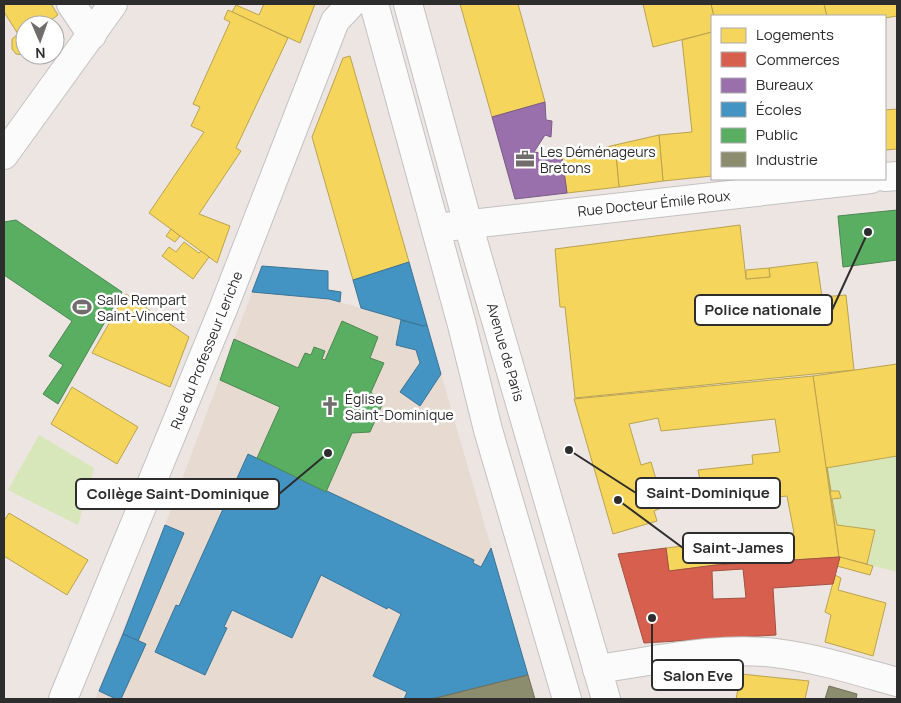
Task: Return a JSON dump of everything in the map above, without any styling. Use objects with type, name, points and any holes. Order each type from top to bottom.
[{"type":"street","points":[[71,4],[92,35]]},
{"type":"street","points":[[4,155],[113,4]]},
{"type":"street","name":"Rue du Professeur Leriche","points":[[63,699],[223,310],[335,21],[352,4]]},
{"type":"street","points":[[374,4],[436,228],[488,430],[566,699]]},
{"type":"street","name":"Avenue de Paris","points":[[408,4],[468,224],[606,699]]},
{"type":"street","name":"Rue Docteur Émile Roux","points":[[436,228],[862,180]]},
{"type":"street","points":[[597,669],[727,652],[774,653],[811,660],[897,682]]},
{"type":"shaded area","points":[[252,292],[329,299],[423,326],[441,374],[535,699],[95,699],[165,525]]},
{"type":"green space","points":[[39,435],[94,468],[78,525],[8,490]]},
{"type":"green space","points":[[897,456],[897,572],[867,564],[875,530],[837,525],[832,499],[841,497],[839,491],[831,491],[827,467]]},
{"type":"building: Logements","points":[[4,4],[51,4],[58,15],[15,15],[15,29],[4,12]]},
{"type":"building: Logements","points":[[264,4],[315,4],[300,43],[232,12],[236,5],[259,15]]},
{"type":"building: Logements","points":[[460,4],[518,4],[545,102],[492,117]]},
{"type":"building: Logements","points":[[643,4],[711,4],[714,15],[711,15],[711,32],[653,47]]},
{"type":"building: Logements","points":[[711,4],[824,4],[827,15],[714,15]]},
{"type":"building: Logements","points":[[824,4],[897,4],[897,16],[886,18],[886,15],[827,15]]},
{"type":"building: Logements","points":[[228,10],[288,38],[236,148],[241,151],[199,214],[230,226],[217,263],[149,213],[204,132],[191,126],[200,107],[193,104],[230,22],[224,19]]},
{"type":"building: Logements","points":[[711,32],[711,176],[663,181],[659,135],[692,132],[682,40]]},
{"type":"building: Logements","points":[[15,36],[15,53],[12,49],[12,39]]},
{"type":"building: Logements","points":[[350,56],[409,262],[353,280],[312,137],[343,58]]},
{"type":"building: Logements","points":[[897,109],[897,149],[886,150],[886,110]]},
{"type":"building: Logements","points":[[659,135],[663,181],[619,187],[615,145]]},
{"type":"building: Logements","points":[[615,145],[619,187],[567,193],[562,157]]},
{"type":"building: Logements","points":[[740,225],[746,279],[770,277],[769,268],[817,262],[822,297],[846,295],[854,370],[575,398],[565,307],[560,307],[555,249]]},
{"type":"building: Logements","points":[[171,229],[180,236],[175,242],[166,236]]},
{"type":"building: Logements","points":[[184,242],[199,253],[201,251],[209,257],[193,279],[162,256],[169,247],[176,252]]},
{"type":"building: Logements","points":[[769,268],[770,277],[746,279],[746,270]]},
{"type":"building: Logements","points":[[126,294],[189,337],[170,387],[92,353]]},
{"type":"building: Logements","points":[[897,364],[897,456],[826,468],[813,376]]},
{"type":"building: Logements","points":[[813,376],[839,557],[716,565],[669,571],[666,548],[794,533],[787,496],[705,505],[698,470],[753,464],[752,455],[780,452],[775,419],[661,431],[658,418],[629,424],[641,465],[651,462],[664,507],[654,511],[657,521],[613,534],[574,399]]},
{"type":"building: Logements","points":[[72,387],[138,427],[117,464],[51,424]]},
{"type":"building: Logements","points":[[827,467],[831,491],[839,491],[841,498],[832,499],[837,525],[875,530],[867,564],[839,557]]},
{"type":"building: Logements","points":[[9,513],[88,560],[67,595],[4,556],[4,521]]},
{"type":"building: Logements","points":[[840,557],[873,566],[870,575],[837,566]]},
{"type":"building: Logements","points":[[835,575],[841,578],[838,590],[886,603],[873,656],[825,642],[831,615],[825,612]]},
{"type":"building: Logements","points":[[741,674],[809,681],[805,699],[736,699]]},
{"type":"building: Commerces","points":[[666,548],[669,571],[716,565],[840,557],[833,584],[773,588],[776,635],[644,643],[618,554]],"holes":[[[743,569],[746,598],[713,599],[712,571]]]},
{"type":"building: Bureaux","points":[[545,102],[546,120],[552,121],[551,137],[545,135],[534,152],[562,157],[567,193],[515,199],[492,117]]},
{"type":"building: Écoles","points":[[409,262],[427,325],[423,326],[361,308],[353,280]]},
{"type":"building: Écoles","points":[[262,266],[328,271],[328,290],[341,292],[340,302],[329,299],[252,292]]},
{"type":"building: Écoles","points":[[401,320],[423,326],[427,325],[441,374],[420,406],[400,392],[420,363],[416,350],[396,345]]},
{"type":"building: Écoles","points":[[248,454],[474,560],[473,563],[481,567],[491,548],[528,675],[432,699],[404,699],[407,692],[373,676],[401,614],[388,607],[387,609],[321,575],[292,638],[232,610],[224,627],[227,628],[205,675],[155,652],[176,605],[179,606]]},
{"type":"building: Écoles","points":[[165,525],[184,533],[138,641],[123,634]]},
{"type":"building: Écoles","points":[[123,634],[146,644],[121,699],[116,699],[99,691]]},
{"type":"building: Public","points":[[897,210],[897,260],[843,267],[838,216]]},
{"type":"building: Public","name":"Salle Rempart Saint-Vincent","points":[[16,220],[122,292],[58,404],[43,394],[63,365],[49,356],[72,321],[4,275],[4,222]]},
{"type":"building: Public","name":"Église Saint-Dominique","points":[[342,321],[378,337],[370,358],[384,363],[371,392],[382,405],[370,432],[352,433],[326,492],[257,458],[280,407],[220,380],[234,339],[298,368],[305,353],[311,355],[314,347],[325,351],[322,359],[325,360]]},
{"type":"building: Industrie","points":[[528,675],[535,699],[432,699]]},
{"type":"building: Industrie","points":[[829,686],[857,694],[856,699],[825,699]]},
{"type":"place","name":"Les Déménageurs Bretons","points":[[525,159]]},
{"type":"place","name":"Police nationale","points":[[868,232]]},
{"type":"place","name":"Salle Rempart Saint-Vincent","points":[[82,307]]},
{"type":"place","name":"Église Saint-Dominique","points":[[330,406]]},
{"type":"place","name":"Saint-Dominique","points":[[569,450]]},
{"type":"place","name":"Collège Saint-Dominique","points":[[328,453]]},
{"type":"place","name":"Saint-James","points":[[618,500]]},
{"type":"place","name":"Salon Eve","points":[[652,618]]}]
